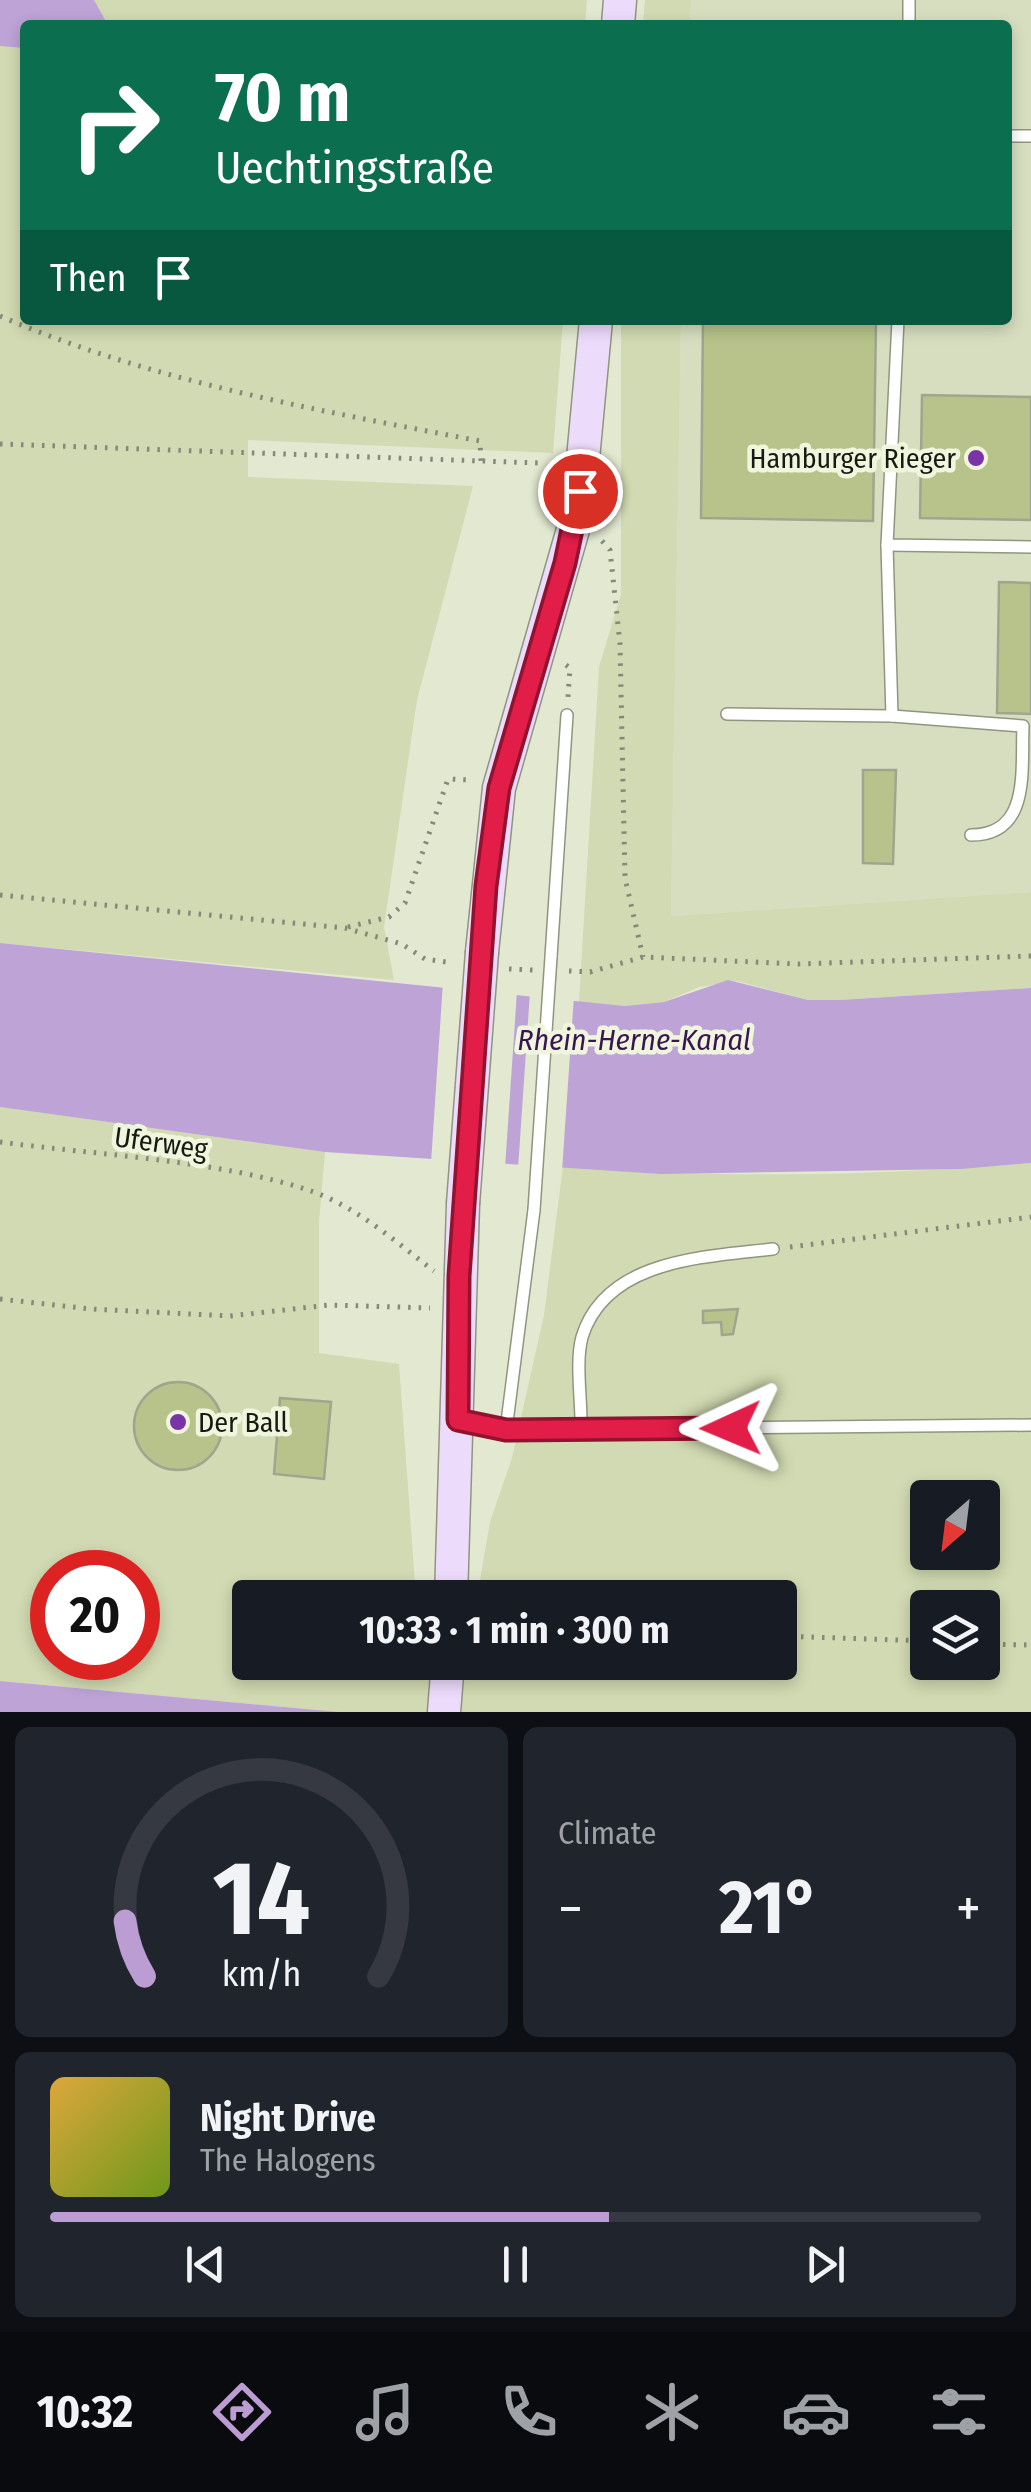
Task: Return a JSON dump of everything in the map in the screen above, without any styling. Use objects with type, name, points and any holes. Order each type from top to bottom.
[{"type":"main road","points":[[452,1580],[463,1204],[499,788],[573,533],[595,325]]},
{"type":"main road","points":[[444,1712],[447,1680]]},
{"type":"lane","points":[[892,716],[888,545],[898,325]]},
{"type":"lane","points":[[888,545],[1031,546]]},
{"type":"lane","points":[[727,714],[892,716],[1022,726],[1026,761],[1021,803],[1006,826],[988,835],[971,835]]},
{"type":"lane","points":[[506,1430],[534,1210],[568,715]]},
{"type":"lane","points":[[582,1430],[582,1339],[601,1301],[632,1276],[693,1259],[772,1250]]},
{"type":"lane","points":[[458,1420],[506,1430],[1031,1425]]},
{"type":"path","points":[[21,325],[71,346],[181,379],[480,441],[481,461]]},
{"type":"path","points":[[0,444],[539,463]]},
{"type":"path","points":[[573,533],[601,540],[610,550],[620,644],[625,878],[643,957],[798,964],[1031,956]]},
{"type":"path","points":[[560,659],[570,668],[568,715]]},
{"type":"path","points":[[0,895],[345,928],[389,916],[406,903],[448,779],[477,781]]},
{"type":"path","name":"Uferweg","points":[[0,1142],[259,1177],[314,1192],[361,1217],[435,1271]]},
{"type":"path","points":[[772,1250],[1031,1217]]},
{"type":"path","points":[[0,1298],[92,1309],[230,1316],[330,1305],[458,1311]]},
{"type":"path","points":[[797,1637],[910,1641]]},
{"type":"path","points":[[1000,1644],[1031,1645]]},
{"type":"shaded area","points":[[0,0],[587,0],[585,20],[20,20],[20,325],[563,325],[553,453],[248,440],[248,477],[473,486],[417,700],[384,927],[394,980],[0,943]]},
{"type":"shaded area","points":[[645,0],[691,0],[690,20],[643,20]]},
{"type":"shaded area","points":[[691,0],[1031,0],[1031,892],[671,916],[681,325],[1012,325],[1012,20],[690,20]]},
{"type":"shaded area","points":[[621,325],[681,325],[671,916],[1031,892],[1031,988],[808,1000],[737,981],[699,987],[664,1002],[625,1006],[579,1002],[599,667],[621,594]]},
{"type":"shaded area","points":[[0,1107],[325,1152],[319,1222],[319,1353],[399,1364],[415,1580],[232,1580],[232,1680],[797,1680],[797,1580],[480,1580],[490,1522],[512,1458],[544,1315],[563,1166],[797,1174],[1031,1163],[1031,1712],[339,1712],[0,1681]]},
{"type":"water","points":[[0,0],[94,0],[105,20],[20,20],[20,48],[0,46]]},
{"type":"water","name":"Rhein-Herne-Kanal","points":[[0,943],[625,1006],[664,1002],[728,980],[808,1000],[1031,988],[1031,1163],[961,1169],[661,1174],[325,1152],[0,1107]]},
{"type":"water","points":[[0,1681],[339,1712],[0,1712]]},
{"type":"pier","points":[[443,982],[517,991],[505,1168],[431,1163]]},
{"type":"pier","points":[[530,992],[574,996],[562,1171],[518,1169]]},
{"type":"building","points":[[703,325],[876,325],[873,521],[701,518]]},
{"type":"building","name":"Hamburger Rieger","points":[[922,395],[1031,397],[1031,520],[920,518]]},
{"type":"building","points":[[999,582],[1031,583],[1031,714],[997,713]]},
{"type":"building","points":[[863,770],[896,770],[893,864],[863,863]]},
{"type":"building","points":[[738,1309],[733,1334],[722,1335],[721,1322],[703,1323],[703,1311]]},
{"type":"building","name":"Der Ball","points":[[178,1382],[203,1389],[215,1401],[222,1426],[215,1451],[203,1463],[178,1470],[153,1463],[141,1451],[134,1426],[141,1401],[153,1389]]},
{"type":"building","points":[[280,1398],[331,1402],[324,1479],[274,1474]]},
{"type":"place","name":"Hamburger Rieger","points":[[976,458]]},
{"type":"place","name":"Der Ball","points":[[178,1422]]},
{"type":"route","points":[[580,491],[565,563],[520,704],[499,788],[486,886],[459,1276],[458,1420],[506,1430],[731,1428]]}]
